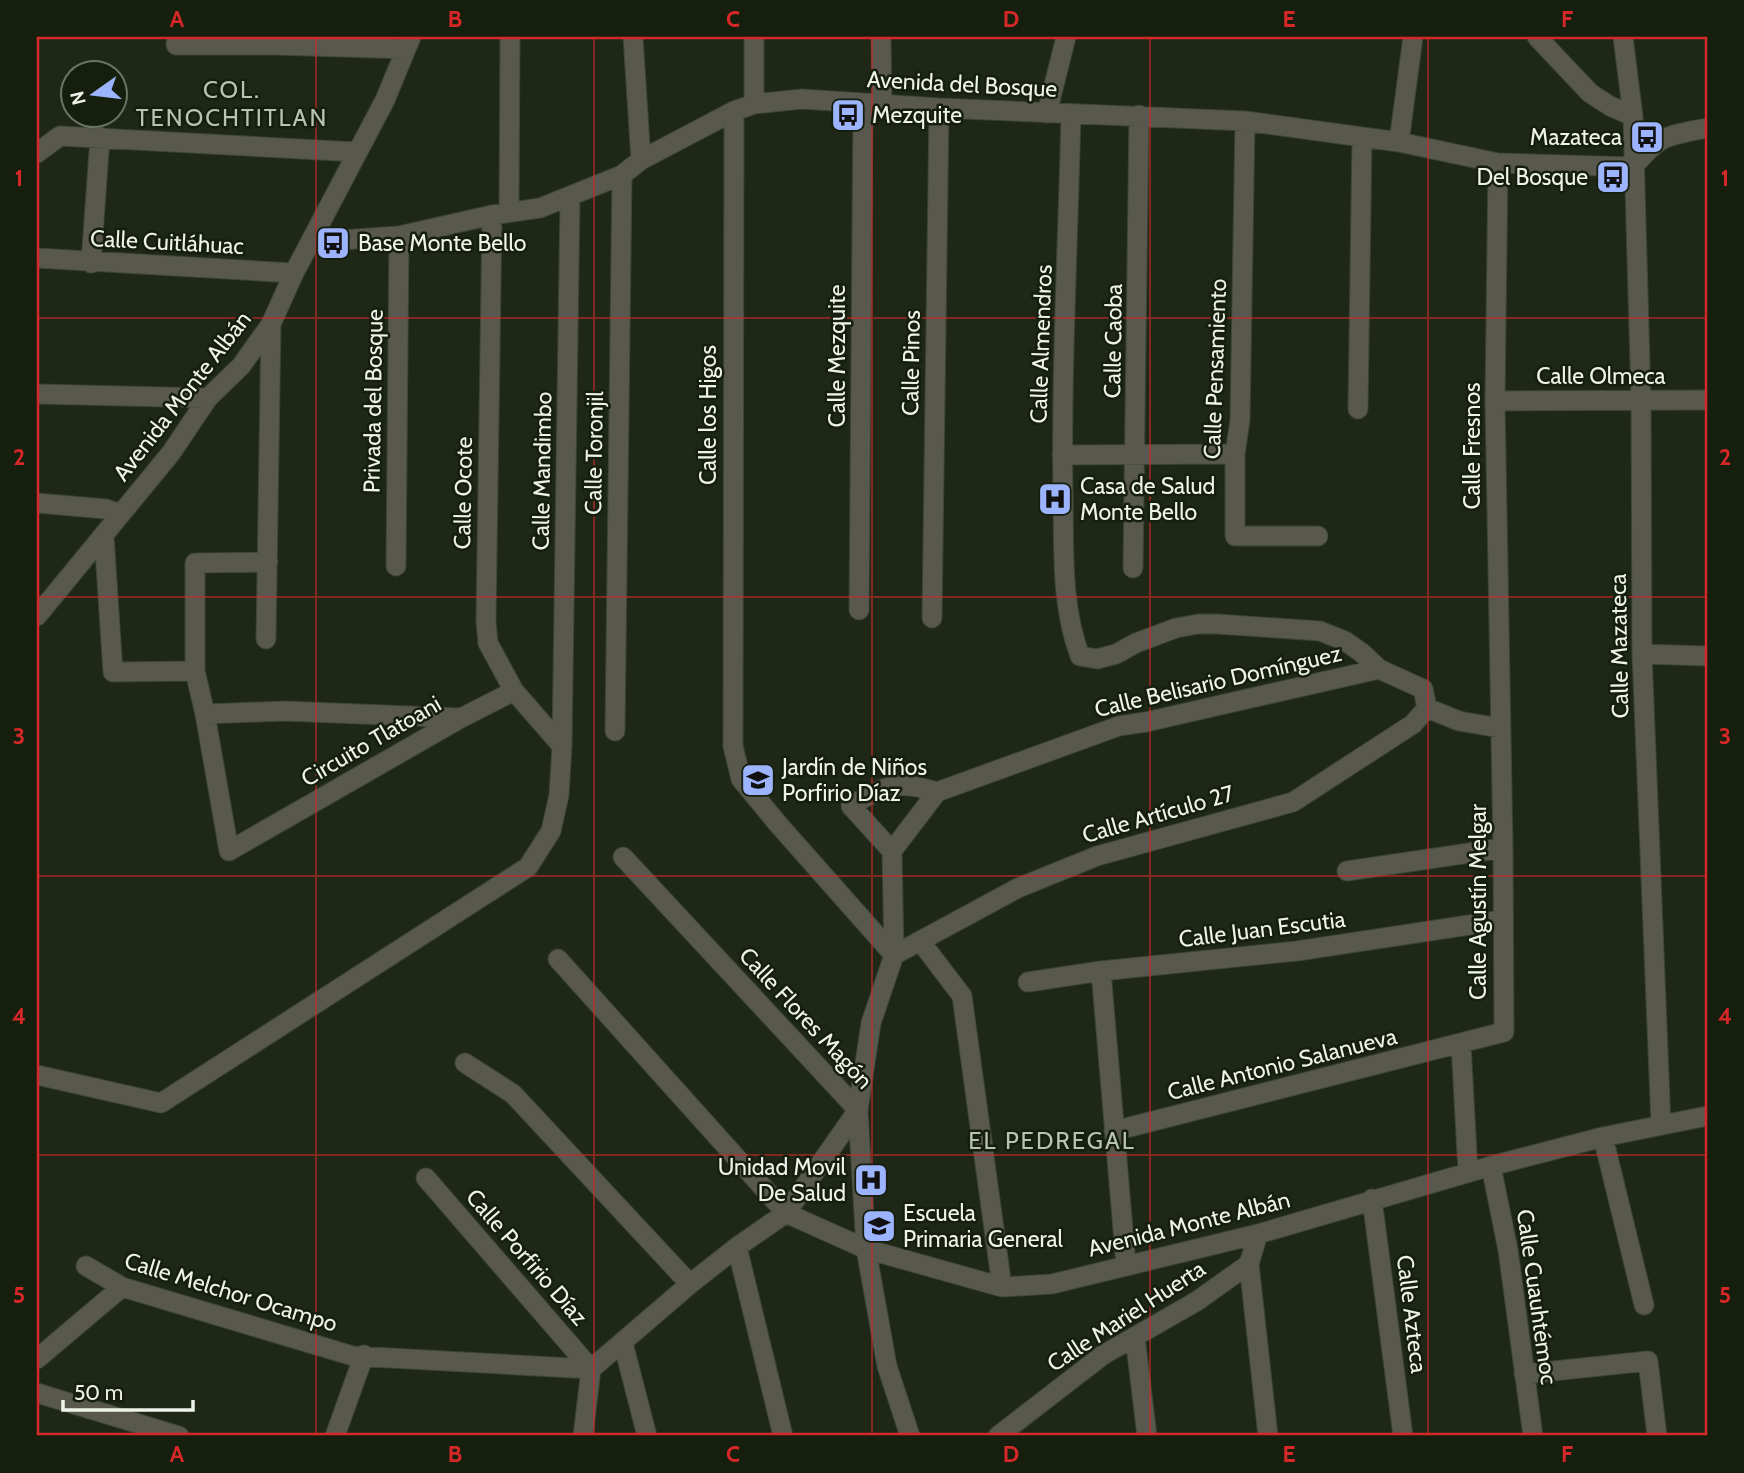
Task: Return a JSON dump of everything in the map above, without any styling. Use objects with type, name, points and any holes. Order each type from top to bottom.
[{"type":"street","name":"Calle Ocote","points":[[510,37],[500,213],[486,621],[488,643],[514,691],[562,746]]},
{"type":"street","points":[[633,37],[641,160]]},
{"type":"street","points":[[754,37],[754,104]]},
{"type":"street","name":"Calle Mezquite","points":[[859,610],[872,104],[881,37]]},
{"type":"street","points":[[1047,113],[1066,37]]},
{"type":"street","points":[[1399,142],[1413,37]]},
{"type":"street","points":[[1536,37],[1590,93],[1633,116]]},
{"type":"street","name":"Calle Mazateca","points":[[1623,37],[1633,116],[1641,400],[1642,654],[1661,1125]]},
{"type":"street","points":[[176,41],[408,43]]},
{"type":"street","name":"Avenida Monte Albán","points":[[37,614],[104,536],[170,453],[208,398],[241,366],[271,324],[294,273],[385,100],[408,43]]},
{"type":"street","name":"Avenida del Bosque","points":[[312,242],[399,236],[500,213],[540,208],[622,175],[641,160],[734,111],[754,104],[802,99],[939,108],[1245,121],[1399,142],[1498,163],[1633,167]]},
{"type":"street","name":"Calle Pinos","points":[[932,618],[939,108]]},
{"type":"street","name":"Calle los Higos","points":[[734,111],[733,746],[741,779],[894,955]]},
{"type":"street","name":"Calle Almendros","points":[[1071,114],[1062,455],[1065,576],[1072,635],[1080,656],[1097,659],[1116,654],[1175,628],[1217,624],[1320,631],[1345,641],[1378,669]]},
{"type":"street","name":"Calle Caoba","points":[[1133,568],[1139,115]]},
{"type":"street","name":"Calle Pensamiento","points":[[1245,121],[1240,421],[1236,454],[1235,536],[1318,536]]},
{"type":"street","points":[[1633,167],[1651,145],[1662,138],[1707,128]]},
{"type":"street","points":[[37,153],[60,136],[357,152]]},
{"type":"street","points":[[91,263],[100,137]]},
{"type":"street","points":[[1358,409],[1362,137]]},
{"type":"street","name":"Calle Fresnos","points":[[1498,163],[1495,401],[1500,728]]},
{"type":"street","name":"Calle Toronjil","points":[[615,731],[622,175]]},
{"type":"street","name":"Calle Mandimbo","points":[[37,1075],[161,1103],[528,867],[551,831],[559,796],[562,746],[570,197]]},
{"type":"street","name":"Privada del Bosque","points":[[396,566],[399,236]]},
{"type":"street","name":"Calle Cuitláhuac","points":[[37,258],[294,273]]},
{"type":"street","points":[[265,639],[271,324]]},
{"type":"street","points":[[37,394],[208,398]]},
{"type":"street","name":"Calle Olmeca","points":[[1495,401],[1707,400]]},
{"type":"street","points":[[1062,455],[1236,454]]},
{"type":"street","points":[[37,503],[106,509],[121,514]]},
{"type":"street","points":[[104,536],[113,672],[195,671]]},
{"type":"street","points":[[205,714],[195,671],[195,563],[268,562]]},
{"type":"street","points":[[1642,654],[1707,656]]},
{"type":"street","points":[[1378,669],[1423,689],[1427,708],[1460,721],[1500,728]]},
{"type":"street","name":"Calle Belisario Domínguez","points":[[937,792],[1119,726],[1378,669]]},
{"type":"street","points":[[461,718],[514,691]]},
{"type":"street","name":"Calle Artículo 27","points":[[894,955],[1018,888],[1097,856],[1293,802],[1413,724],[1427,708]]},
{"type":"street","name":"Circuito Tlatoani","points":[[284,711],[461,718],[229,851],[205,714],[284,711]]},
{"type":"street","name":"Calle Agustín Melgar","points":[[1461,1044],[1504,1032],[1500,728]]},
{"type":"street","points":[[335,1436],[364,1356],[591,1368],[690,1284],[786,1213],[858,1110],[871,1023],[894,955],[892,851],[937,792],[911,784],[877,789],[851,806],[892,851]]},
{"type":"street","points":[[1347,871],[1503,848]]},
{"type":"street","name":"Calle Flores Magón","points":[[623,857],[858,1110],[866,1249],[887,1366],[910,1436]]},
{"type":"street","name":"Calle Juan Escutia","points":[[1028,982],[1101,971],[1297,951],[1502,920]]},
{"type":"street","points":[[921,942],[962,996],[1002,1287]]},
{"type":"street","points":[[558,959],[786,1213]]},
{"type":"street","points":[[1101,971],[1126,1265]]},
{"type":"street","points":[[1461,1044],[1468,1172]]},
{"type":"street","name":"Calle Antonio Salanueva","points":[[1114,1130],[1461,1044]]},
{"type":"street","points":[[465,1063],[513,1094],[690,1284]]},
{"type":"street","name":"Avenida Monte Albán","points":[[786,1213],[866,1249],[1002,1287],[1052,1284],[1258,1234],[1468,1172],[1603,1137],[1707,1115]]},
{"type":"street","points":[[1603,1137],[1644,1305]]},
{"type":"street","name":"Calle Cuauhtémoc","points":[[1491,1166],[1508,1250],[1533,1436]]},
{"type":"street","name":"Calle Porfirio Díaz","points":[[426,1178],[591,1368]]},
{"type":"street","name":"Calle Azteca","points":[[1372,1199],[1403,1436]]},
{"type":"street","points":[[1258,1234],[1249,1264],[1268,1436]]},
{"type":"street","points":[[737,1247],[783,1436]]},
{"type":"street","name":"Calle Mariel Huerta","points":[[1007,1433],[1103,1355],[1196,1301],[1249,1264]]},
{"type":"street","name":"Calle Melchor Ocampo","points":[[86,1266],[122,1287],[354,1356],[364,1356]]},
{"type":"street","points":[[37,1359],[122,1287]]},
{"type":"street","points":[[1135,1337],[1147,1436]]},
{"type":"street","points":[[623,1343],[647,1436]]},
{"type":"street","points":[[1524,1374],[1647,1361],[1657,1436]]},
{"type":"street","points":[[583,1436],[591,1368]]},
{"type":"street","points":[[37,1393],[179,1436]]},
{"type":"place","name":"Mezquite","points":[[848,115]]},
{"type":"place","name":"Mazateca","points":[[1647,137]]},
{"type":"place","name":"Del Bosque","points":[[1613,177]]},
{"type":"place","name":"Base Monte Bello","points":[[333,243]]},
{"type":"place","name":"Casa de Salud Monte Bello","points":[[1055,499]]},
{"type":"place","name":"Jardín de Niños Porfirio Díaz","points":[[758,780]]},
{"type":"place","name":"Unidad Movil De Salud","points":[[871,1180]]},
{"type":"place","name":"Escuela Primaria General","points":[[879,1226]]},
{"type":"district","name":"COL. TENOCHTITLAN","points":[[232,104]]},
{"type":"district","name":"EL PEDREGAL","points":[[1052,1141]]}]
